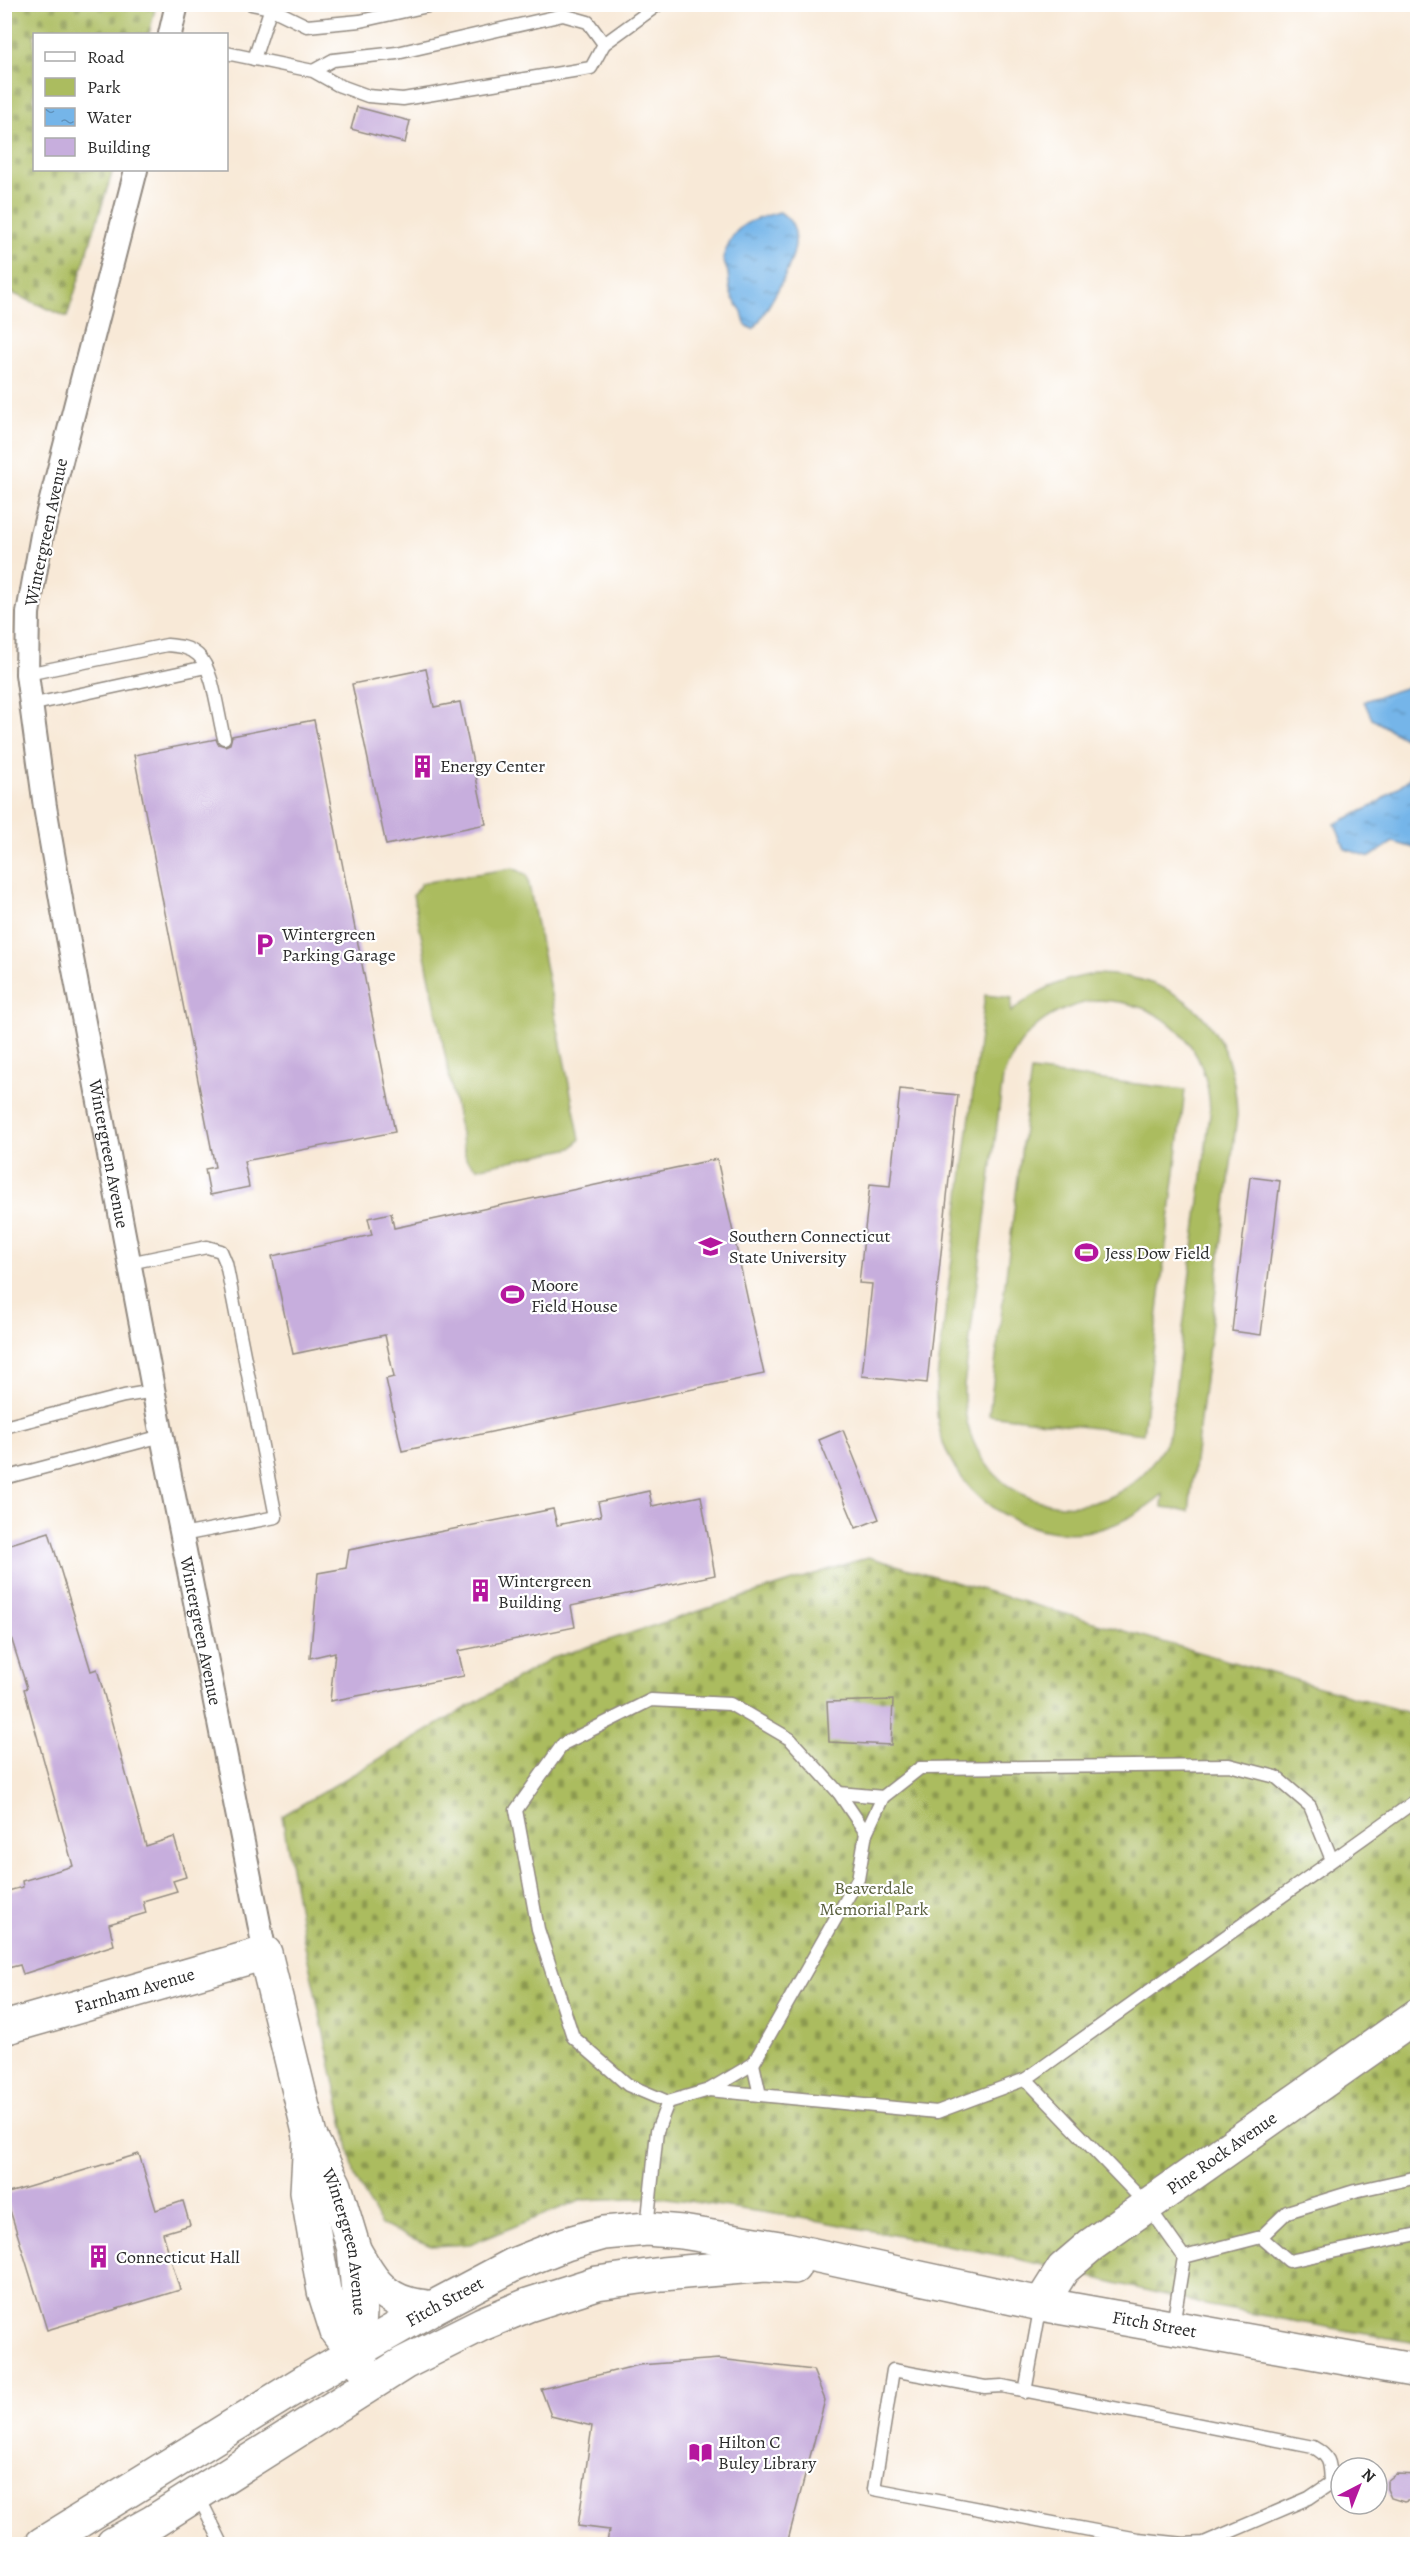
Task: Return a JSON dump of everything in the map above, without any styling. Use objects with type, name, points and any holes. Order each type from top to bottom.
[{"type":"main road","name":"Farnham Avenue","points":[[4,2028],[265,1953]]},
{"type":"main road","name":"Wintergreen Avenue","points":[[265,1953],[310,2136],[335,2186],[354,2248],[360,2313],[358,2335],[353,2352]]},
{"type":"main road","name":"Pine Rock Avenue","points":[[1041,2304],[1063,2269],[1090,2245],[1418,2015]]},
{"type":"main road","name":"Wintergreen Avenue","points":[[310,2136],[307,2192],[324,2290],[337,2332],[373,2382]]},
{"type":"main road","name":"Fitch Street","points":[[42,2544],[353,2352],[432,2308],[513,2265],[566,2244],[604,2233],[647,2229],[682,2232],[786,2249],[1041,2304],[1418,2370]]},
{"type":"main road","points":[[354,2248],[374,2285],[400,2301],[432,2308]]},
{"type":"main road","name":"Fitch Street","points":[[113,2544],[198,2494],[412,2358],[482,2324],[528,2305],[597,2283],[662,2274],[765,2265],[895,2272]]},
{"type":"street","points":[[170,33],[177,4]]},
{"type":"street","name":"Wintergreen Avenue","points":[[136,171],[42,535],[28,613],[27,674],[63,911],[162,1436],[265,1953]]},
{"type":"lane","points":[[251,4],[271,6],[306,26],[360,21],[437,4]]},
{"type":"lane","points":[[228,53],[313,71],[338,85],[368,96],[403,99],[591,68],[604,44],[659,4]]},
{"type":"lane","points":[[254,59],[271,6]]},
{"type":"lane","points":[[313,71],[333,60],[397,53],[563,15],[588,22],[604,44]]},
{"type":"lane","points":[[27,674],[167,645],[184,646],[199,656],[206,668],[224,738]]},
{"type":"lane","points":[[30,705],[206,668]]},
{"type":"lane","points":[[129,1263],[207,1247],[221,1251],[226,1263],[276,1517],[182,1535]]},
{"type":"lane","points":[[4,1427],[124,1396],[154,1391]]},
{"type":"lane","points":[[4,1478],[162,1436]]},
{"type":"lane","points":[[866,1833],[839,1793],[790,1739],[730,1704],[651,1700],[563,1744],[516,1810],[538,1929],[573,2037],[628,2085],[668,2102],[709,2090],[753,2064],[858,1880],[866,1833],[883,1797],[920,1768],[1228,1765],[1276,1777],[1310,1806],[1332,1860]]},
{"type":"lane","points":[[839,1793],[883,1797]]},
{"type":"lane","points":[[709,2090],[937,2112],[1026,2079],[1418,1799]]},
{"type":"lane","points":[[753,2064],[760,2096]]},
{"type":"lane","points":[[1026,2079],[1148,2206],[1184,2257],[1172,2326]]},
{"type":"lane","points":[[647,2229],[657,2131],[668,2102]]},
{"type":"lane","points":[[1184,2257],[1261,2237],[1287,2212],[1355,2191],[1418,2177]]},
{"type":"lane","points":[[1261,2237],[1289,2261],[1418,2235]]},
{"type":"lane","points":[[1025,2392],[1041,2304]]},
{"type":"lane","points":[[893,2370],[985,2387],[1002,2386],[1025,2392],[1313,2447],[1325,2454],[1329,2463],[1331,2483],[1309,2498],[1204,2543],[1184,2544],[1138,2539],[874,2489],[893,2370]]},
{"type":"lane","points":[[198,2494],[222,2544]]},
{"type":"green space","points":[[5,4],[156,5],[149,33],[33,33],[33,171],[113,171],[67,317],[5,290]]},
{"type":"green space","points":[[513,868],[527,875],[580,1139],[572,1148],[477,1168],[466,1159],[413,895],[422,883]]},
{"type":"green space","points":[[1095,974],[1126,977],[1154,984],[1178,996],[1198,1012],[1214,1032],[1226,1056],[1234,1084],[1237,1115],[1189,1511],[1162,1508],[1163,1494],[1142,1510],[1120,1522],[1104,1528],[1078,1532],[1051,1531],[1026,1525],[1002,1514],[981,1498],[963,1479],[949,1457],[940,1432],[936,1410],[936,1387],[985,995],[1012,998],[1011,1012],[1030,997],[1060,982]],"holes":[[[1097,1000],[1121,1002],[1162,1018],[1179,1031],[1192,1048],[1208,1089],[1210,1113],[1170,1432],[1147,1470],[1116,1494],[1082,1504],[1046,1503],[1014,1489],[987,1465],[969,1430],[964,1386],[1003,1077],[1010,1061],[1028,1034],[1051,1016],[1065,1009]]]},
{"type":"green space","name":"Jess Dow Field","points":[[1031,1071],[1185,1090],[1143,1434],[989,1415]]},
{"type":"green space","name":"Beaverdale Memorial Park","points":[[868,1557],[1417,1715],[1417,2343],[1210,2306],[1014,2258],[815,2220],[661,2197],[580,2200],[471,2244],[431,2246],[381,2225],[355,2177],[304,1941],[282,1816],[550,1659]]},
{"type":"water","points":[[780,212],[793,226],[794,249],[777,291],[753,329],[746,325],[741,310],[731,294],[723,259],[736,231],[742,226]]},
{"type":"water","points":[[1417,684],[1417,849],[1393,842],[1370,857],[1345,849],[1335,824],[1373,806],[1410,778],[1413,743],[1372,719],[1364,701]]},
{"type":"building","points":[[357,107],[410,121],[405,143],[351,129]]},
{"type":"building","name":"Energy Center","points":[[426,669],[434,707],[460,702],[486,824],[386,845],[352,684]]},
{"type":"building","name":"Wintergreen Parking Garage","points":[[314,720],[395,1132],[244,1161],[249,1187],[210,1195],[205,1169],[215,1167],[134,755],[216,739],[218,744],[225,746],[230,744],[232,736]]},
{"type":"building","points":[[900,1089],[958,1095],[927,1383],[862,1376],[872,1284],[859,1283],[870,1184],[890,1186]]},
{"type":"building","name":"Moore Field House","points":[[717,1159],[764,1374],[402,1451],[386,1379],[394,1377],[385,1335],[293,1354],[272,1256],[372,1235],[368,1218],[391,1213],[394,1228]]},
{"type":"building","points":[[1250,1177],[1280,1181],[1261,1335],[1232,1331]]},
{"type":"building","points":[[843,1430],[879,1519],[856,1528],[819,1440]]},
{"type":"building","name":"Wintergreen Building","points":[[649,1491],[652,1506],[701,1496],[715,1575],[571,1606],[575,1627],[458,1651],[464,1676],[330,1701],[335,1652],[310,1658],[318,1573],[346,1568],[349,1550],[553,1509],[557,1525],[601,1516],[598,1502]]},
{"type":"building","points":[[49,1532],[91,1671],[97,1669],[146,1846],[174,1837],[186,1877],[173,1881],[177,1891],[143,1901],[146,1913],[109,1924],[114,1945],[23,1974],[20,1965],[4,1969],[4,1892],[23,1887],[22,1881],[73,1866],[24,1689],[27,1688],[4,1615],[4,1546]]},
{"type":"building","points":[[893,1700],[891,1745],[829,1742],[827,1702]]},
{"type":"building","name":"Connecticut Hall","points":[[139,2154],[156,2210],[183,2201],[190,2225],[163,2233],[180,2290],[47,2330],[5,2194]]},
{"type":"building","name":"Hilton C Buley Library","points":[[719,2359],[813,2370],[825,2400],[787,2544],[607,2544],[609,2530],[578,2526],[592,2426],[551,2416],[541,2389],[639,2365]]},
{"type":"building","points":[[1396,2474],[1418,2475],[1418,2498],[1404,2502],[1391,2498],[1389,2479]]},
{"type":"place","name":"Energy Center","points":[[422,766]]},
{"type":"place","name":"Wintergreen Parking Garage","points":[[264,944]]},
{"type":"place","name":"Southern Connecticut State University","points":[[711,1246]]},
{"type":"place","name":"Jess Dow Field","points":[[1087,1253]]},
{"type":"place","name":"Moore Field House","points":[[513,1295]]},
{"type":"place","name":"Wintergreen Building","points":[[480,1591]]},
{"type":"place","name":"Connecticut Hall","points":[[98,2257]]},
{"type":"place","name":"Hilton C Buley Library","points":[[700,2452]]}]
